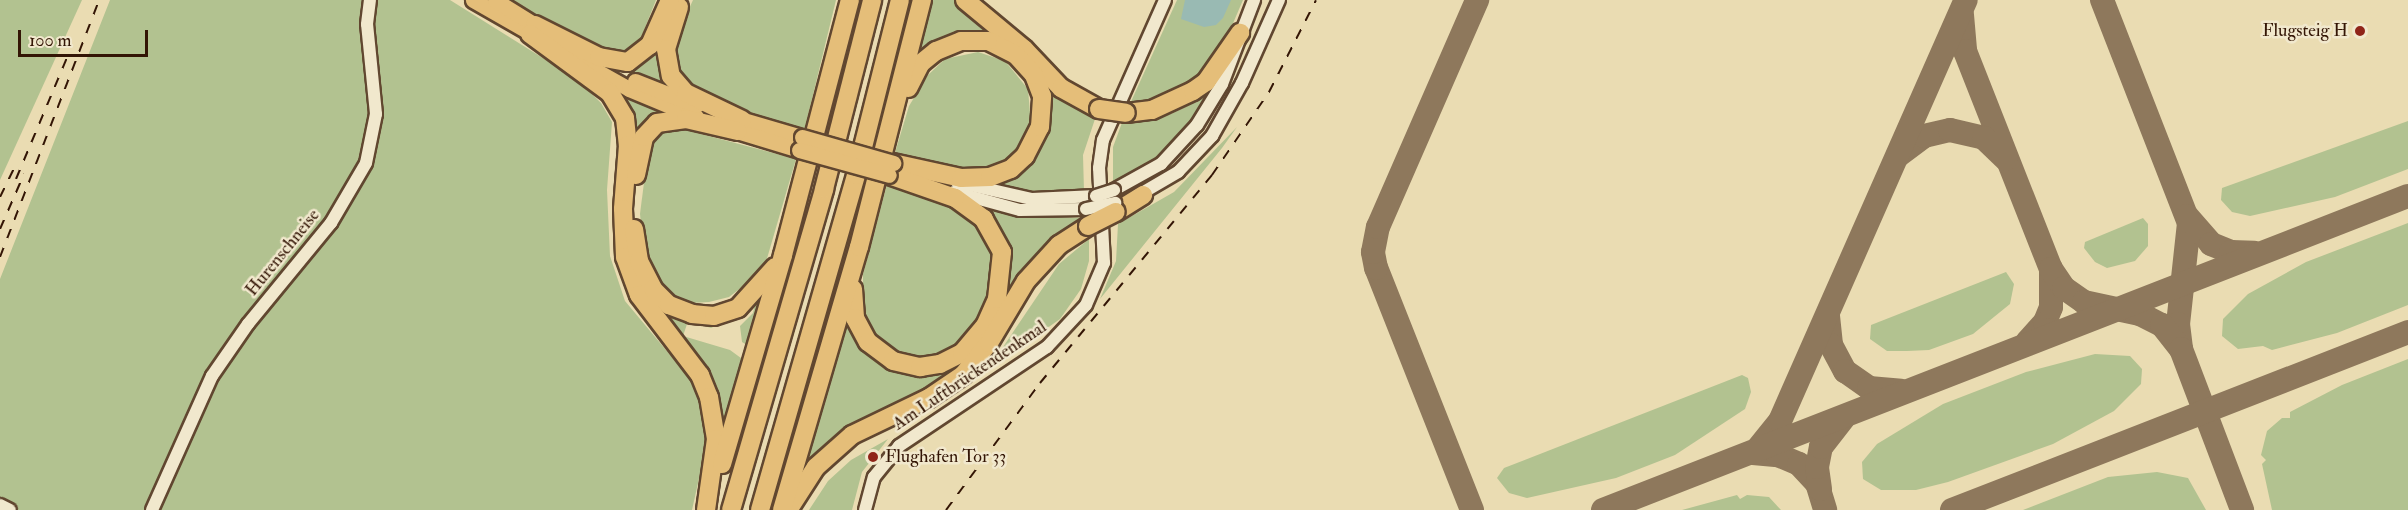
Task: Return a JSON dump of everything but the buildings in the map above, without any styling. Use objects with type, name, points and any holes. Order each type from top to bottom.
[{"type":"highway","points":[[533,29],[599,57],[628,62],[650,45],[670,0]]},
{"type":"highway","points":[[682,0],[666,49],[671,76],[686,93],[740,126]]},
{"type":"highway","points":[[708,510],[783,255],[845,20],[848,0]]},
{"type":"highway","points":[[731,510],[827,179],[872,0]]},
{"type":"highway","points":[[760,510],[859,164],[900,0]]},
{"type":"highway","points":[[889,162],[922,0]]},
{"type":"highway","points":[[965,0],[1024,49],[1061,88],[1099,109],[1126,113],[1159,108],[1193,92],[1206,81],[1240,33]]},
{"type":"highway","points":[[533,29],[610,93],[625,118],[628,145],[622,209],[625,257],[639,294],[700,375],[709,397],[716,439],[708,510]]},
{"type":"highway","points":[[782,510],[859,247],[889,162],[914,75],[939,49],[961,40],[988,41],[1016,55],[1034,75],[1042,96],[1040,127],[1031,149],[1011,169],[990,177],[971,178],[889,162]]},
{"type":"highway","points":[[740,126],[671,118],[648,130],[640,153],[634,208],[635,242],[641,268],[653,289],[666,303],[692,314],[714,316],[743,304],[783,255]]},
{"type":"highway","points":[[859,247],[853,309],[863,336],[880,354],[908,365],[940,364],[962,353],[985,327],[999,293],[1002,269],[999,244],[991,228],[955,198],[889,162]]},
{"type":"highway","points":[[789,510],[816,467],[852,435],[929,398],[963,375],[989,343],[1026,281],[1086,211],[1143,195]]},
{"type":"main road","points":[[473,0],[633,80],[740,126],[801,144],[889,162]]},
{"type":"main road","points":[[495,0],[533,29]]},
{"type":"street","name":"Hurenschneise","points":[[152,510],[212,376],[248,324],[332,224],[366,163],[375,114],[367,24],[370,0]]},
{"type":"street","name":"Am Luftbrückendenkmal","points":[[864,510],[874,477],[898,446],[1047,347],[1076,320],[1091,297],[1104,263],[1099,168],[1103,140],[1165,0]]},
{"type":"street","points":[[889,162],[1020,210],[1086,211],[1115,202],[1161,164],[1197,125],[1222,84],[1254,0]]},
{"type":"street","points":[[1143,195],[1178,171],[1212,136],[1242,83],[1279,0]]},
{"type":"street","points":[[0,505],[10,510]]},
{"type":"green space","points":[[0,0],[82,0],[0,180]]},
{"type":"green space","points":[[110,0],[450,0],[578,80],[601,103],[612,122],[607,190],[610,256],[625,301],[691,380],[700,399],[706,447],[692,510],[0,510],[0,279]]},
{"type":"green space","points":[[511,0],[656,0],[639,43],[620,53],[607,52],[559,29]]},
{"type":"green space","points":[[693,0],[836,0],[804,132],[731,107],[694,87],[679,74],[674,50],[677,35]]},
{"type":"green space","points":[[929,0],[959,0],[1002,36],[981,35],[908,78]]},
{"type":"green space","points":[[1177,0],[1243,0],[1222,49],[1205,72],[1159,101],[1129,106]]},
{"type":"green space","points":[[667,19],[673,90],[622,68]]},
{"type":"green space","points":[[978,52],[1005,61],[1028,89],[1031,125],[1017,154],[1002,166],[965,173],[894,156],[909,106],[928,75],[945,59]]},
{"type":"green space","points":[[1214,84],[1190,127],[1159,158],[1113,183],[1113,147],[1123,120],[1171,114],[1189,105]]},
{"type":"green space","points":[[612,88],[665,114],[652,116],[640,125],[633,147]]},
{"type":"green space","points":[[1050,89],[1065,103],[1096,116],[1083,155],[1084,191],[1038,194],[1009,191],[988,183],[1003,181],[1025,168],[1037,155],[1046,137],[1046,92]]},
{"type":"green space","points":[[2408,121],[2408,169],[2335,197],[2250,216],[2232,212],[2221,200],[2222,188]]},
{"type":"green space","points":[[1237,127],[1100,299],[1116,261],[1118,224],[1174,192]]},
{"type":"green space","points":[[678,128],[796,159],[766,262],[754,278],[729,297],[709,302],[691,303],[666,293],[651,276],[644,250],[640,214],[648,151],[661,130]]},
{"type":"green space","points":[[887,184],[962,209],[976,221],[993,251],[996,267],[986,312],[954,350],[938,357],[903,359],[872,334],[863,310],[863,274]]},
{"type":"green space","points":[[975,202],[1030,216],[1087,218],[1038,254],[959,369],[915,398],[844,429],[801,475],[848,305],[869,351],[951,365],[1005,288]]},
{"type":"green space","points":[[2143,218],[2148,224],[2148,246],[2135,261],[2107,268],[2095,262],[2084,248],[2085,242]]},
{"type":"green space","points":[[2408,223],[2408,305],[2337,333],[2272,350],[2263,346],[2238,349],[2222,336],[2223,319],[2248,294],[2306,262]]},
{"type":"green space","points":[[1089,239],[1089,261],[1081,289],[1060,319],[973,381],[999,353],[1059,264]]},
{"type":"green space","points":[[630,247],[671,312],[743,313],[711,328],[688,321],[683,336],[730,350],[745,361],[723,443],[721,421],[655,312]]},
{"type":"green space","points":[[2006,272],[2014,284],[2010,304],[1973,334],[1929,350],[1887,351],[1870,339],[1871,325]]},
{"type":"green space","points":[[767,288],[750,347],[742,342],[740,326],[753,313],[756,300]]},
{"type":"green space","points":[[2095,354],[2130,356],[2142,369],[2141,384],[2114,411],[2053,444],[1948,482],[1916,490],[1881,490],[1863,479],[1862,462],[1877,444],[1943,404],[2026,372]]},
{"type":"green space","points":[[2408,359],[2408,510],[2272,510],[2262,464],[2266,460],[2261,455],[2267,431],[2282,418],[2290,418],[2290,412],[2342,385]]},
{"type":"green space","points":[[1742,375],[1748,378],[1751,392],[1745,409],[1675,455],[1616,478],[1527,498],[1509,493],[1497,478],[1504,468]]},
{"type":"green space","points":[[888,439],[862,472],[852,510],[809,510],[828,481],[851,460]]},
{"type":"green space","points":[[2157,472],[2188,478],[2206,510],[2023,510],[2108,477]]},
{"type":"green space","points":[[1737,495],[1740,499],[1747,495],[1769,497],[1781,510],[1682,510]]},
{"type":"water","points":[[1185,0],[1231,0],[1223,18],[1216,25],[1204,27],[1181,19]]},
{"type":"taxiway","points":[[1472,510],[1376,268],[1373,252],[1378,227],[1477,0]]},
{"type":"taxiway","points":[[1759,447],[1780,421],[1966,0]]},
{"type":"taxiway","points":[[2102,0],[2189,223],[2178,324],[2181,349]]},
{"type":"taxiway","points":[[1962,15],[1965,51],[2051,269]]},
{"type":"taxiway","points":[[1899,155],[1924,136],[1950,130],[1984,138],[2006,159]]},
{"type":"taxiway","points":[[1603,510],[2408,196]]},
{"type":"taxiway","points":[[2187,216],[2211,244],[2231,252],[2254,253]]},
{"type":"taxiway","points":[[2027,342],[2045,322],[2051,307],[2051,269],[2064,288],[2084,302],[2140,314],[2162,325],[2181,349],[2242,510]]},
{"type":"taxiway","points":[[1828,316],[1831,345],[1845,371],[1869,388],[1901,391]]},
{"type":"taxiway","points":[[1952,510],[2408,332]]},
{"type":"taxiway","points":[[1820,489],[1817,467],[1821,447],[1843,419]]},
{"type":"taxiway","points":[[1753,453],[1778,455],[1799,464],[1817,483],[1825,510]]},
{"type":"railway","points":[[0,257],[99,0]]},
{"type":"railway","points":[[946,510],[1040,383],[1212,175],[1269,92],[1316,0]]},
{"type":"railway","points":[[16,179],[68,55]]},
{"type":"railway","points":[[0,197],[15,166]]},
{"type":"railway","points":[[0,229],[24,174]]},
{"type":"place","name":"Flugsteig H","points":[[2360,31]]},
{"type":"place","name":"Flughafen Tor 33","points":[[873,457]]}]
